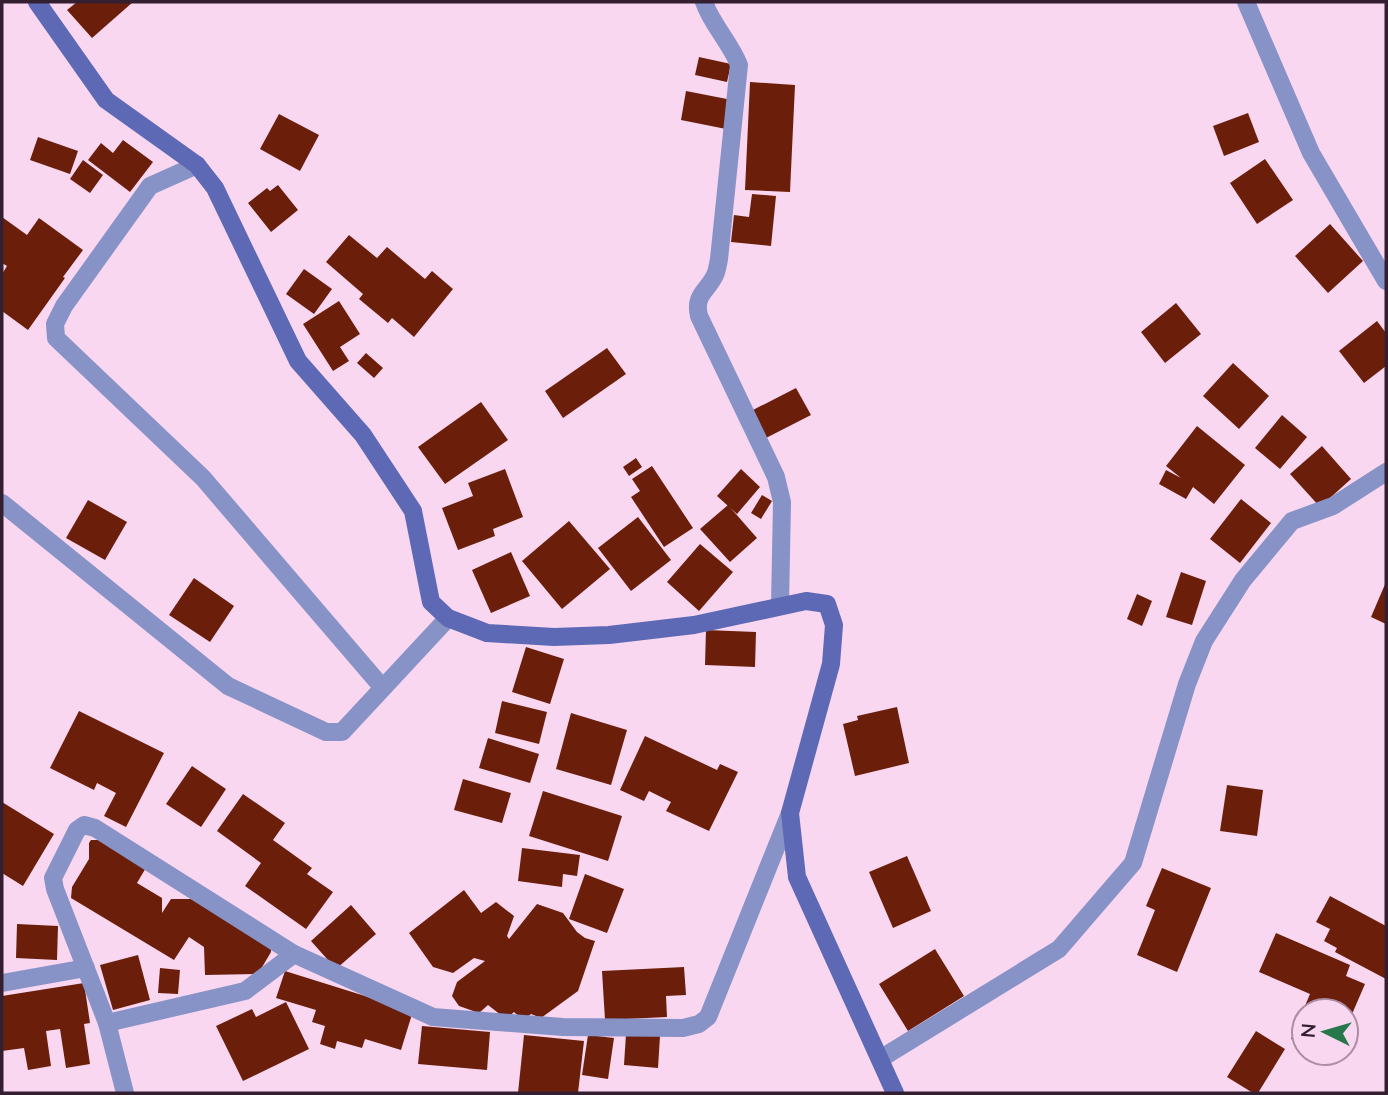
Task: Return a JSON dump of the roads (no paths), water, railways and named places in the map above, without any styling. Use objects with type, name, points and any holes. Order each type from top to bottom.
[{"type":"street","points":[[37,2],[106,100],[197,165],[215,188],[298,361],[363,435],[414,511],[431,602],[447,618],[487,634],[554,637],[609,635],[694,625],[806,601],[827,604],[834,625],[831,664],[790,813],[708,1017],[699,1024],[683,1028],[563,1027],[433,1017],[293,954],[95,828],[84,825],[77,830],[53,878],[107,1023],[125,1093]]},
{"type":"street","points":[[704,2],[740,65],[719,259],[716,275],[697,306],[699,316],[776,477],[782,502],[780,606]]},
{"type":"street","points":[[1246,2],[1311,153],[1386,281]]},
{"type":"street","points":[[197,165],[150,186],[64,306],[55,324],[56,338],[203,478],[382,687]]},
{"type":"street","points":[[880,1059],[1059,949],[1133,863],[1187,684],[1204,641],[1244,580],[1292,521],[1333,506],[1386,472]]},
{"type":"street","points":[[2,503],[228,686],[326,732],[342,732],[447,618]]},
{"type":"street","points":[[790,813],[797,877],[895,1093]]},
{"type":"street","points":[[107,1023],[244,990],[293,954]]},
{"type":"street","points":[[2,983],[86,968]]}]
